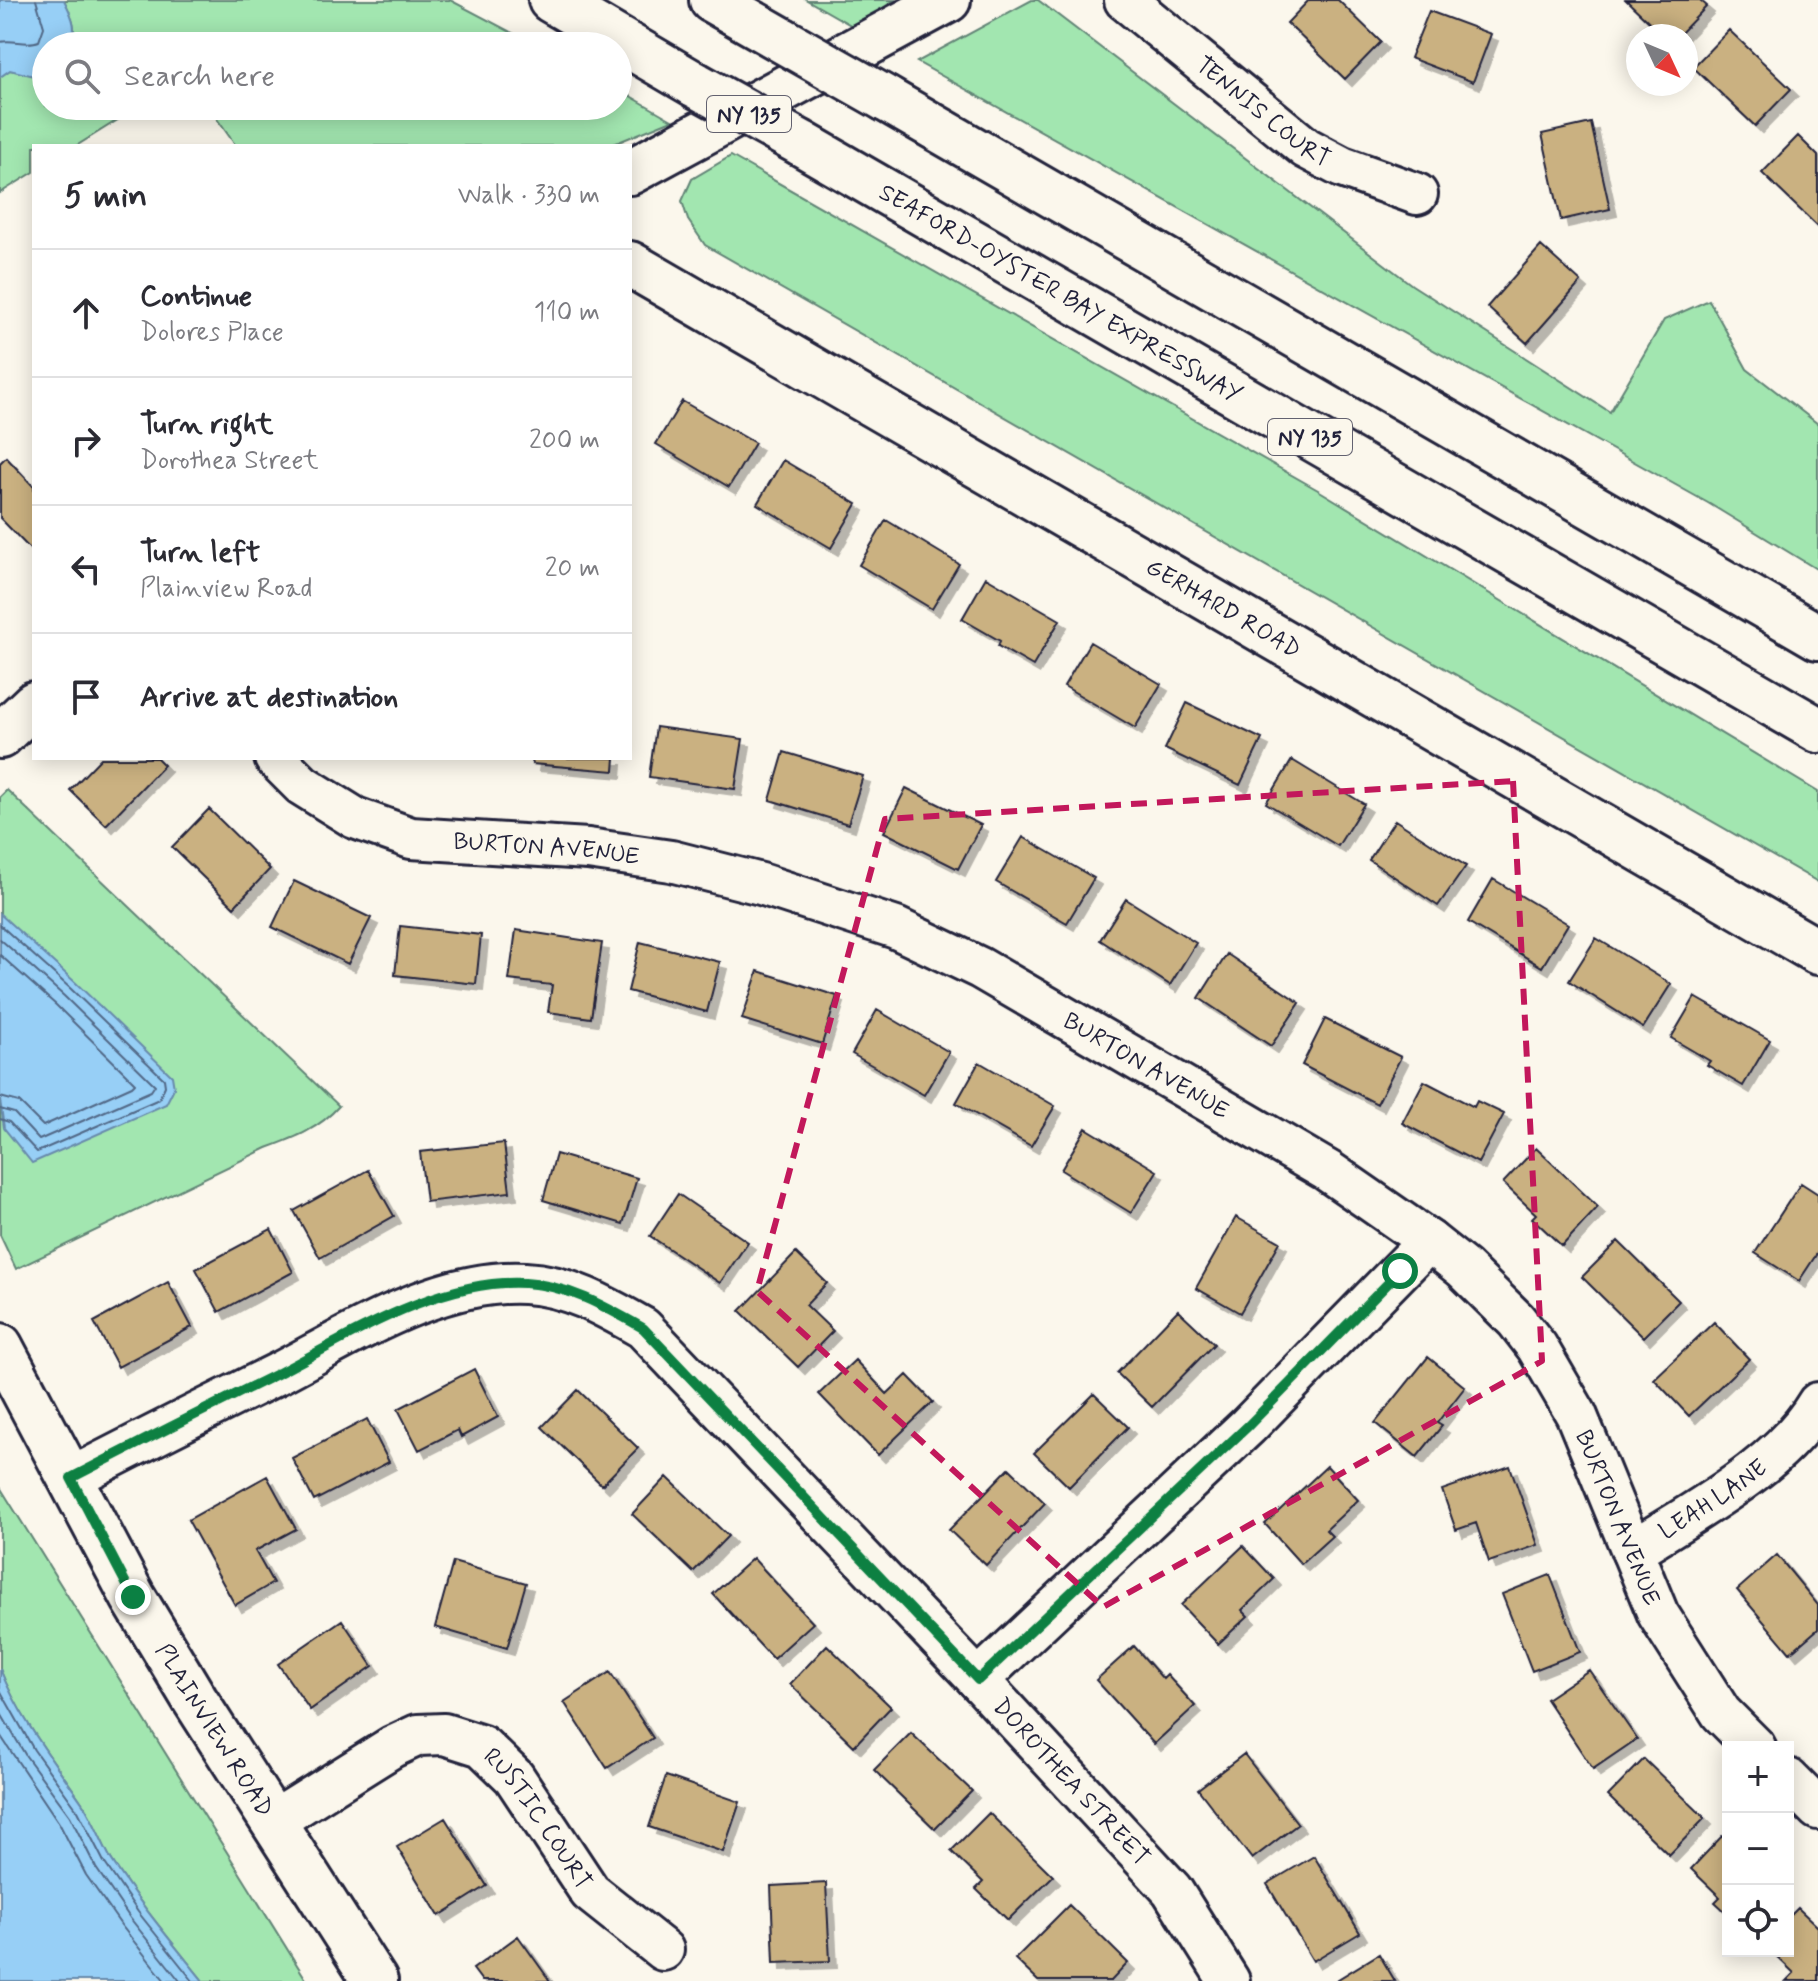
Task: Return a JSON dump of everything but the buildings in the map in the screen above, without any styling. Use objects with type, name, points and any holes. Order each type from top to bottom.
[{"type":"main road","name":"SEAFORD-OYSTER BAY EXPRESSWAY","points":[[551,0],[606,32]]},
{"type":"main road","points":[[712,0],[1818,637]]},
{"type":"main road","points":[[632,171],[948,0]]},
{"type":"main road","name":"SEAFORD-OYSTER BAY EXPRESSWAY","points":[[632,47],[1818,730]]},
{"type":"main road","name":"GERHARD ROAD","points":[[632,265],[1818,952]]},
{"type":"main road","points":[[0,736],[32,706]]},
{"type":"main road","name":"PLAINVIEW ROAD","points":[[0,1346],[148,1623],[375,1981]]},
{"type":"street","name":"TENNIS COURT","points":[[1125,0],[1306,148],[1342,167],[1417,194]]},
{"type":"street","name":"BURTON AVENUE","points":[[277,760],[302,785],[355,818],[411,838],[588,849],[671,861],[761,884],[896,928],[980,968],[1328,1171],[1463,1268],[1516,1320],[1537,1347],[1576,1414],[1658,1614],[1721,1713],[1749,1741]]},
{"type":"street","points":[[978,1680],[1248,1426],[1429,1241]]},
{"type":"street","name":"DOROTHEA STREET","points":[[71,1478],[419,1302],[493,1283],[527,1283],[566,1291],[600,1303],[643,1328],[978,1680],[1172,1890],[1229,1981]]},
{"type":"street","name":"LEAH LANE","points":[[1632,1551],[1756,1470],[1788,1444],[1818,1403]]},
{"type":"street","name":"RUSTIC COURT","points":[[274,1821],[392,1747],[418,1735],[444,1734],[482,1746],[514,1777],[590,1892],[663,1950]]},
{"type":"street","points":[[1794,1785],[1818,1809]]},
{"type":"highlighted area","points":[[1513,781],[1542,1361],[1103,1607],[757,1291],[885,819]]},
{"type":"green space","points":[[64,0],[450,0],[511,32],[74,32],[72,18]]},
{"type":"green space","points":[[807,0],[894,0],[856,28]]},
{"type":"green space","points":[[1032,0],[1038,0],[1412,285],[1610,412],[1664,320],[1709,300],[1747,369],[1818,424],[1818,570],[1708,503],[917,62]]},
{"type":"green space","points":[[10,70],[32,75],[32,120],[118,120],[79,144],[32,144],[32,173],[0,193],[0,77]]},
{"type":"green space","points":[[632,97],[672,120],[614,144],[235,144],[218,120],[632,120]]},
{"type":"green space","points":[[731,156],[1318,490],[1818,792],[1818,882],[705,245],[688,220],[682,201],[692,179]]},
{"type":"green space","points":[[7,790],[339,1106],[306,1132],[16,1269],[0,1235],[0,797]]},
{"type":"green space","points":[[0,1487],[307,1981],[203,1981],[111,1859],[87,1811],[27,1722],[0,1669]]},
{"type":"water","points":[[0,0],[64,0],[74,32],[32,32],[32,76],[10,70],[0,77]]},
{"type":"water","points":[[0,914],[172,1076],[174,1088],[166,1104],[32,1163],[4,1128],[0,1100]]},
{"type":"water","points":[[0,1669],[27,1722],[87,1811],[111,1859],[203,1981],[0,1981]]},
{"type":"route","points":[[133,1597],[71,1478],[419,1302],[493,1283],[527,1283],[566,1291],[600,1303],[643,1328],[978,1680],[1248,1426],[1400,1271]]}]
